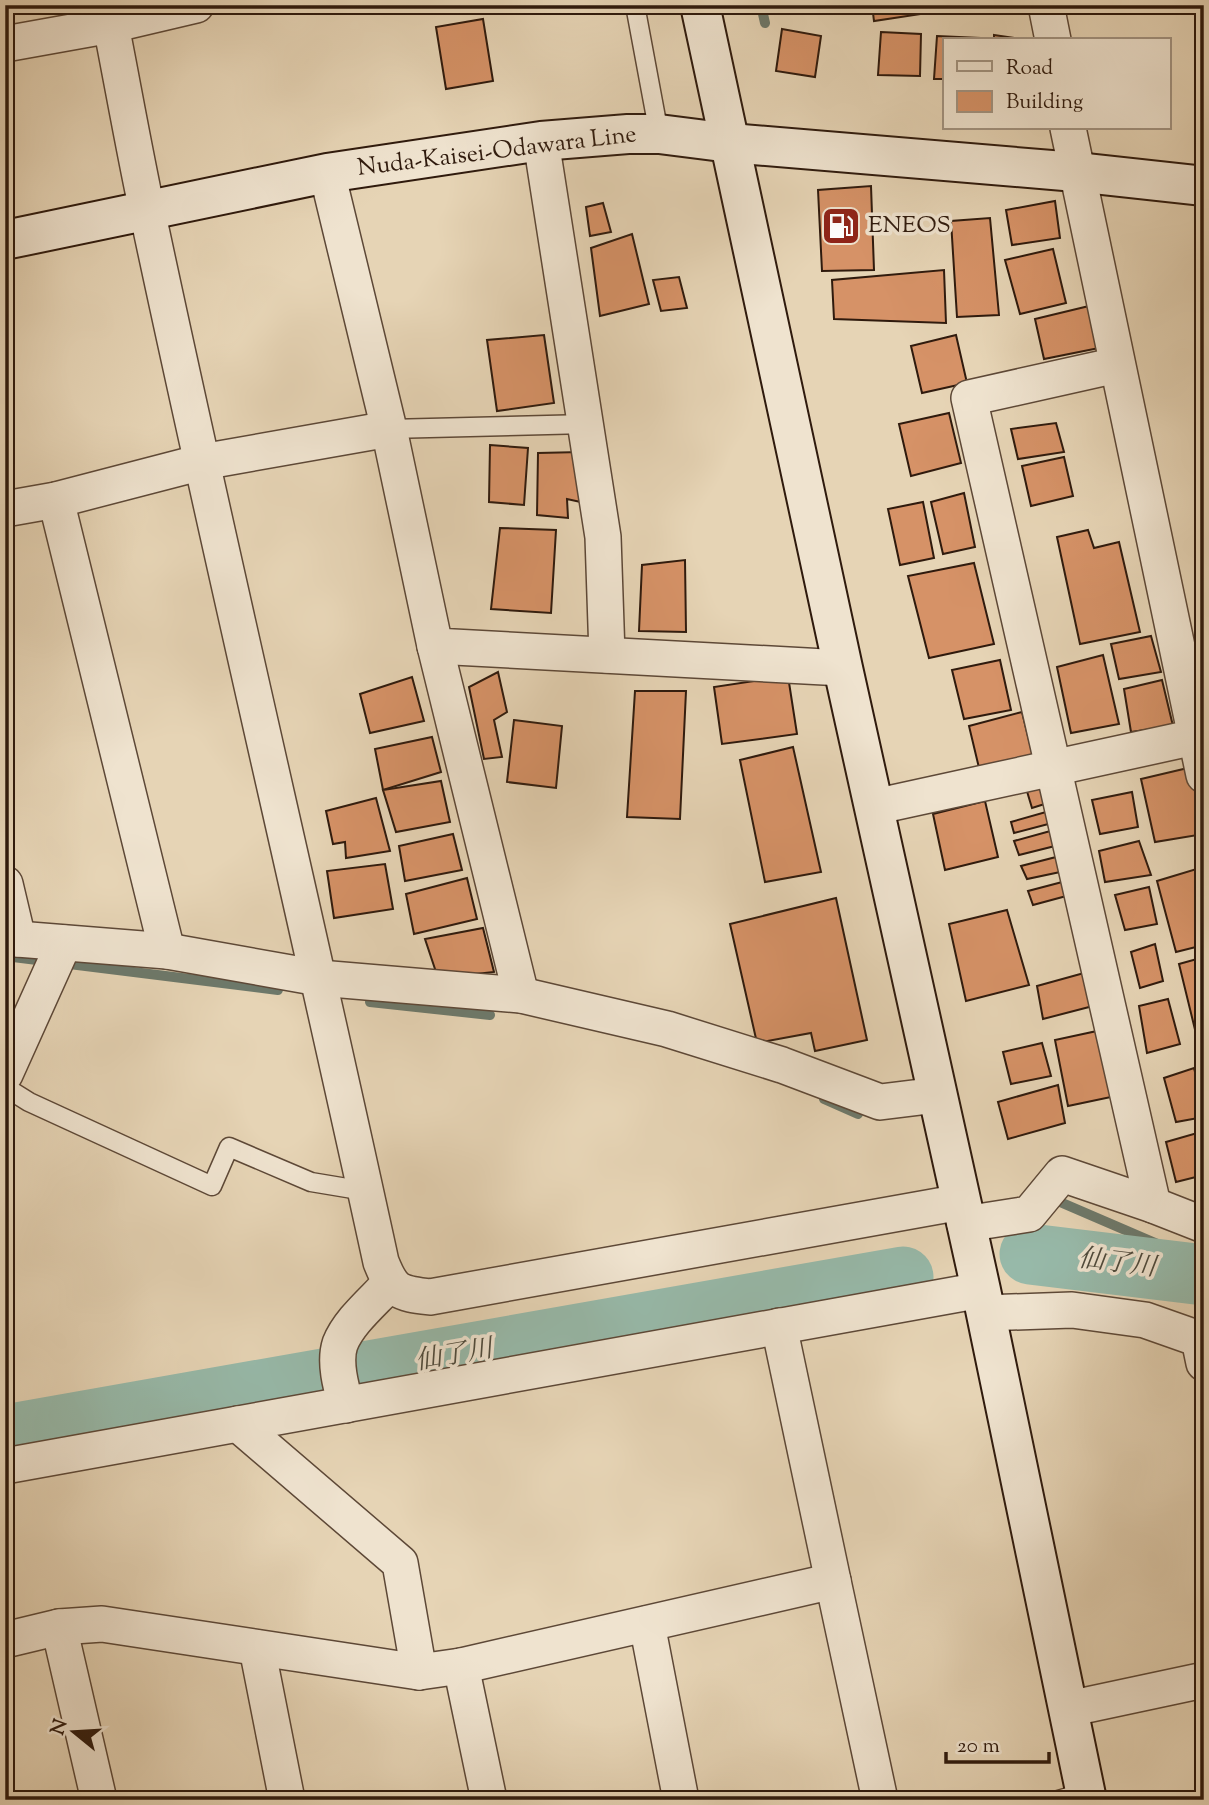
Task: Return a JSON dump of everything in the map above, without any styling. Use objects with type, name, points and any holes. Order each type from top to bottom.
[{"type":"street","points":[[5,44],[109,15],[196,5]]},
{"type":"street","points":[[700,5],[983,1302],[1068,1709],[1077,1797]]},
{"type":"street","points":[[1046,5],[1052,38]]},
{"type":"street","points":[[109,15],[147,212],[202,462],[381,1262],[390,1283],[406,1294],[430,1297],[963,1213],[1029,1214],[1062,1174],[1204,1225]]},
{"type":"street","points":[[1068,130],[1204,775]]},
{"type":"street","name":"Nuda-Kaisei-Odawara Line","points":[[5,240],[327,173],[541,142],[628,134],[659,134],[730,143],[1076,172],[1204,186]]},
{"type":"street","points":[[541,142],[603,537],[607,655]]},
{"type":"street","points":[[327,173],[389,429],[435,646],[521,995]]},
{"type":"street","points":[[1117,365],[969,398],[1153,1205]]},
{"type":"street","points":[[5,509],[56,500],[202,462],[389,429]]},
{"type":"street","points":[[56,500],[167,951]]},
{"type":"street","points":[[435,646],[843,668]]},
{"type":"street","points":[[874,807],[1195,737]]},
{"type":"street","points":[[5,884],[12,939],[167,951],[319,978],[521,995],[667,1029],[782,1065],[880,1102],[937,1095]]},
{"type":"street","points":[[5,1074],[63,944]]},
{"type":"street","points":[[342,1388],[340,1345],[347,1331],[390,1283]]},
{"type":"street","points":[[5,1466],[238,1424],[342,1388],[779,1326],[983,1302],[1145,1320],[1199,1339],[1204,1363]]},
{"type":"street","points":[[779,1326],[880,1800]]},
{"type":"street","points":[[238,1424],[400,1563],[419,1672]]},
{"type":"street","points":[[5,1640],[59,1627],[103,1624],[419,1672],[461,1666],[833,1581]]},
{"type":"street","points":[[647,1624],[681,1800]]},
{"type":"street","points":[[59,1627],[99,1800]]},
{"type":"street","points":[[257,1648],[287,1800]]},
{"type":"street","points":[[461,1666],[489,1800]]},
{"type":"street","points":[[1068,1709],[1204,1680]]},
{"type":"lane","points":[[635,5],[659,134]]},
{"type":"lane","points":[[389,429],[587,424]]},
{"type":"lane","points":[[5,1087],[29,1102],[212,1186],[229,1147],[311,1182],[365,1191]]},
{"type":"building","points":[[772,5],[815,5],[815,6],[774,12]]},
{"type":"building","points":[[872,5],[919,5],[921,14],[874,21]]},
{"type":"building","points":[[938,5],[989,5],[939,13]]},
{"type":"building","points":[[483,19],[493,81],[446,89],[436,27]]},
{"type":"building","points":[[782,29],[821,36],[815,77],[776,71]]},
{"type":"building","points":[[881,32],[921,34],[920,76],[878,75]]},
{"type":"building","points":[[994,35],[1015,38],[994,38]]},
{"type":"building","points":[[937,36],[980,38],[943,38],[943,79],[934,79]]},
{"type":"building","points":[[871,186],[874,270],[822,271],[818,190]]},
{"type":"building","points":[[1055,201],[1060,238],[1012,245],[1006,210]]},
{"type":"building","points":[[603,203],[611,232],[590,236],[586,207]]},
{"type":"building","points":[[990,218],[999,315],[957,317],[951,221]]},
{"type":"building","points":[[632,234],[649,304],[600,316],[591,248]]},
{"type":"building","points":[[1053,249],[1066,303],[1020,314],[1005,260]]},
{"type":"building","points":[[944,270],[946,323],[834,319],[832,280]]},
{"type":"building","points":[[679,277],[687,308],[661,311],[653,280]]},
{"type":"building","points":[[1089,306],[1099,348],[1044,359],[1035,319]]},
{"type":"building","points":[[544,335],[554,403],[497,411],[487,340]]},
{"type":"building","points":[[956,335],[967,383],[922,393],[911,346]]},
{"type":"building","points":[[949,413],[961,463],[911,476],[899,424]]},
{"type":"building","points":[[1056,423],[1064,452],[1018,459],[1011,429]]},
{"type":"building","points":[[490,445],[528,448],[524,505],[489,502]]},
{"type":"building","points":[[581,452],[585,503],[567,499],[568,518],[537,515],[538,453]]},
{"type":"building","points":[[1064,457],[1073,496],[1031,506],[1022,466]]},
{"type":"building","points":[[964,493],[975,547],[943,554],[931,502]]},
{"type":"building","points":[[923,502],[934,558],[900,565],[888,509]]},
{"type":"building","points":[[500,528],[556,530],[551,613],[491,609]]},
{"type":"building","points":[[1088,530],[1094,548],[1119,542],[1140,632],[1080,644],[1057,537]]},
{"type":"building","points":[[685,560],[686,632],[639,631],[642,565]]},
{"type":"building","points":[[974,563],[994,644],[929,658],[908,576]]},
{"type":"building","points":[[1151,636],[1161,672],[1119,679],[1111,644]]},
{"type":"building","points":[[1103,655],[1119,724],[1071,733],[1057,667]]},
{"type":"building","points":[[1000,660],[1011,710],[964,719],[952,670]]},
{"type":"building","points":[[498,672],[507,712],[494,720],[502,757],[484,759],[469,687]]},
{"type":"building","points":[[788,676],[797,734],[722,744],[714,687]]},
{"type":"building","points":[[412,677],[424,721],[370,733],[360,694]]},
{"type":"building","points":[[1162,680],[1173,726],[1131,732],[1124,689]]},
{"type":"building","points":[[635,691],[686,691],[680,819],[627,817]]},
{"type":"building","points":[[1022,712],[1034,760],[980,772],[969,726]]},
{"type":"building","points":[[514,720],[562,726],[556,788],[507,782]]},
{"type":"building","points":[[432,737],[441,772],[383,790],[375,749]]},
{"type":"building","points":[[793,747],[821,872],[765,882],[740,760]]},
{"type":"building","points":[[1192,767],[1204,822],[1204,834],[1155,842],[1141,779]]},
{"type":"building","points":[[441,781],[450,822],[396,832],[383,790]]},
{"type":"building","points":[[1047,783],[1054,801],[1032,808],[1026,788]]},
{"type":"building","points":[[1132,792],[1138,827],[1100,834],[1092,800]]},
{"type":"building","points":[[376,798],[390,851],[346,858],[345,842],[333,844],[326,811]]},
{"type":"building","points":[[985,801],[998,857],[945,870],[933,814]]},
{"type":"building","points":[[1053,810],[1056,822],[1014,833],[1011,822]]},
{"type":"building","points":[[1054,830],[1059,845],[1019,855],[1014,841]]},
{"type":"building","points":[[453,834],[462,870],[405,881],[399,846]]},
{"type":"building","points":[[1139,841],[1151,875],[1105,882],[1099,851]]},
{"type":"building","points":[[1060,856],[1065,871],[1027,879],[1021,866]]},
{"type":"building","points":[[385,864],[393,909],[334,918],[327,871]]},
{"type":"building","points":[[1203,867],[1204,945],[1176,952],[1157,881]]},
{"type":"building","points":[[467,878],[477,919],[414,934],[406,894]]},
{"type":"building","points":[[1066,881],[1070,895],[1033,905],[1028,891]]},
{"type":"building","points":[[1149,887],[1157,924],[1125,930],[1115,895]]},
{"type":"building","points":[[836,898],[867,1040],[815,1051],[811,1033],[757,1043],[730,924]]},
{"type":"building","points":[[1007,910],[1029,985],[966,1001],[949,924]]},
{"type":"building","points":[[483,928],[494,972],[438,978],[425,939]]},
{"type":"building","points":[[1155,944],[1163,981],[1140,988],[1131,952]]},
{"type":"building","points":[[1204,957],[1204,1045],[1199,1046],[1179,964]]},
{"type":"building","points":[[1084,973],[1093,1006],[1043,1019],[1037,986]]},
{"type":"building","points":[[1168,999],[1180,1044],[1147,1053],[1139,1006]]},
{"type":"building","points":[[1097,1031],[1111,1097],[1068,1106],[1055,1040]]},
{"type":"building","points":[[1042,1043],[1051,1076],[1011,1084],[1003,1052]]},
{"type":"building","points":[[1194,1068],[1204,1117],[1176,1122],[1164,1078]]},
{"type":"building","points":[[1058,1085],[1065,1123],[1008,1139],[998,1102]]},
{"type":"building","points":[[1204,1131],[1204,1175],[1176,1182],[1166,1142]]},
{"type":"waterway","points":[[761,5],[765,23]]},
{"type":"waterway","points":[[5,956],[278,990]]},
{"type":"waterway","points":[[370,1002],[490,1015]]},
{"type":"waterway","points":[[824,1099],[858,1114]]},
{"type":"waterway","points":[[1060,1202],[1204,1264]]},
{"type":"waterway","name":"仙了川","points":[[1030,1254],[1204,1275]]},
{"type":"waterway","name":"仙了川","points":[[5,1435],[903,1277]]},
{"type":"place","name":"ENEOS","points":[[841,226]]}]
